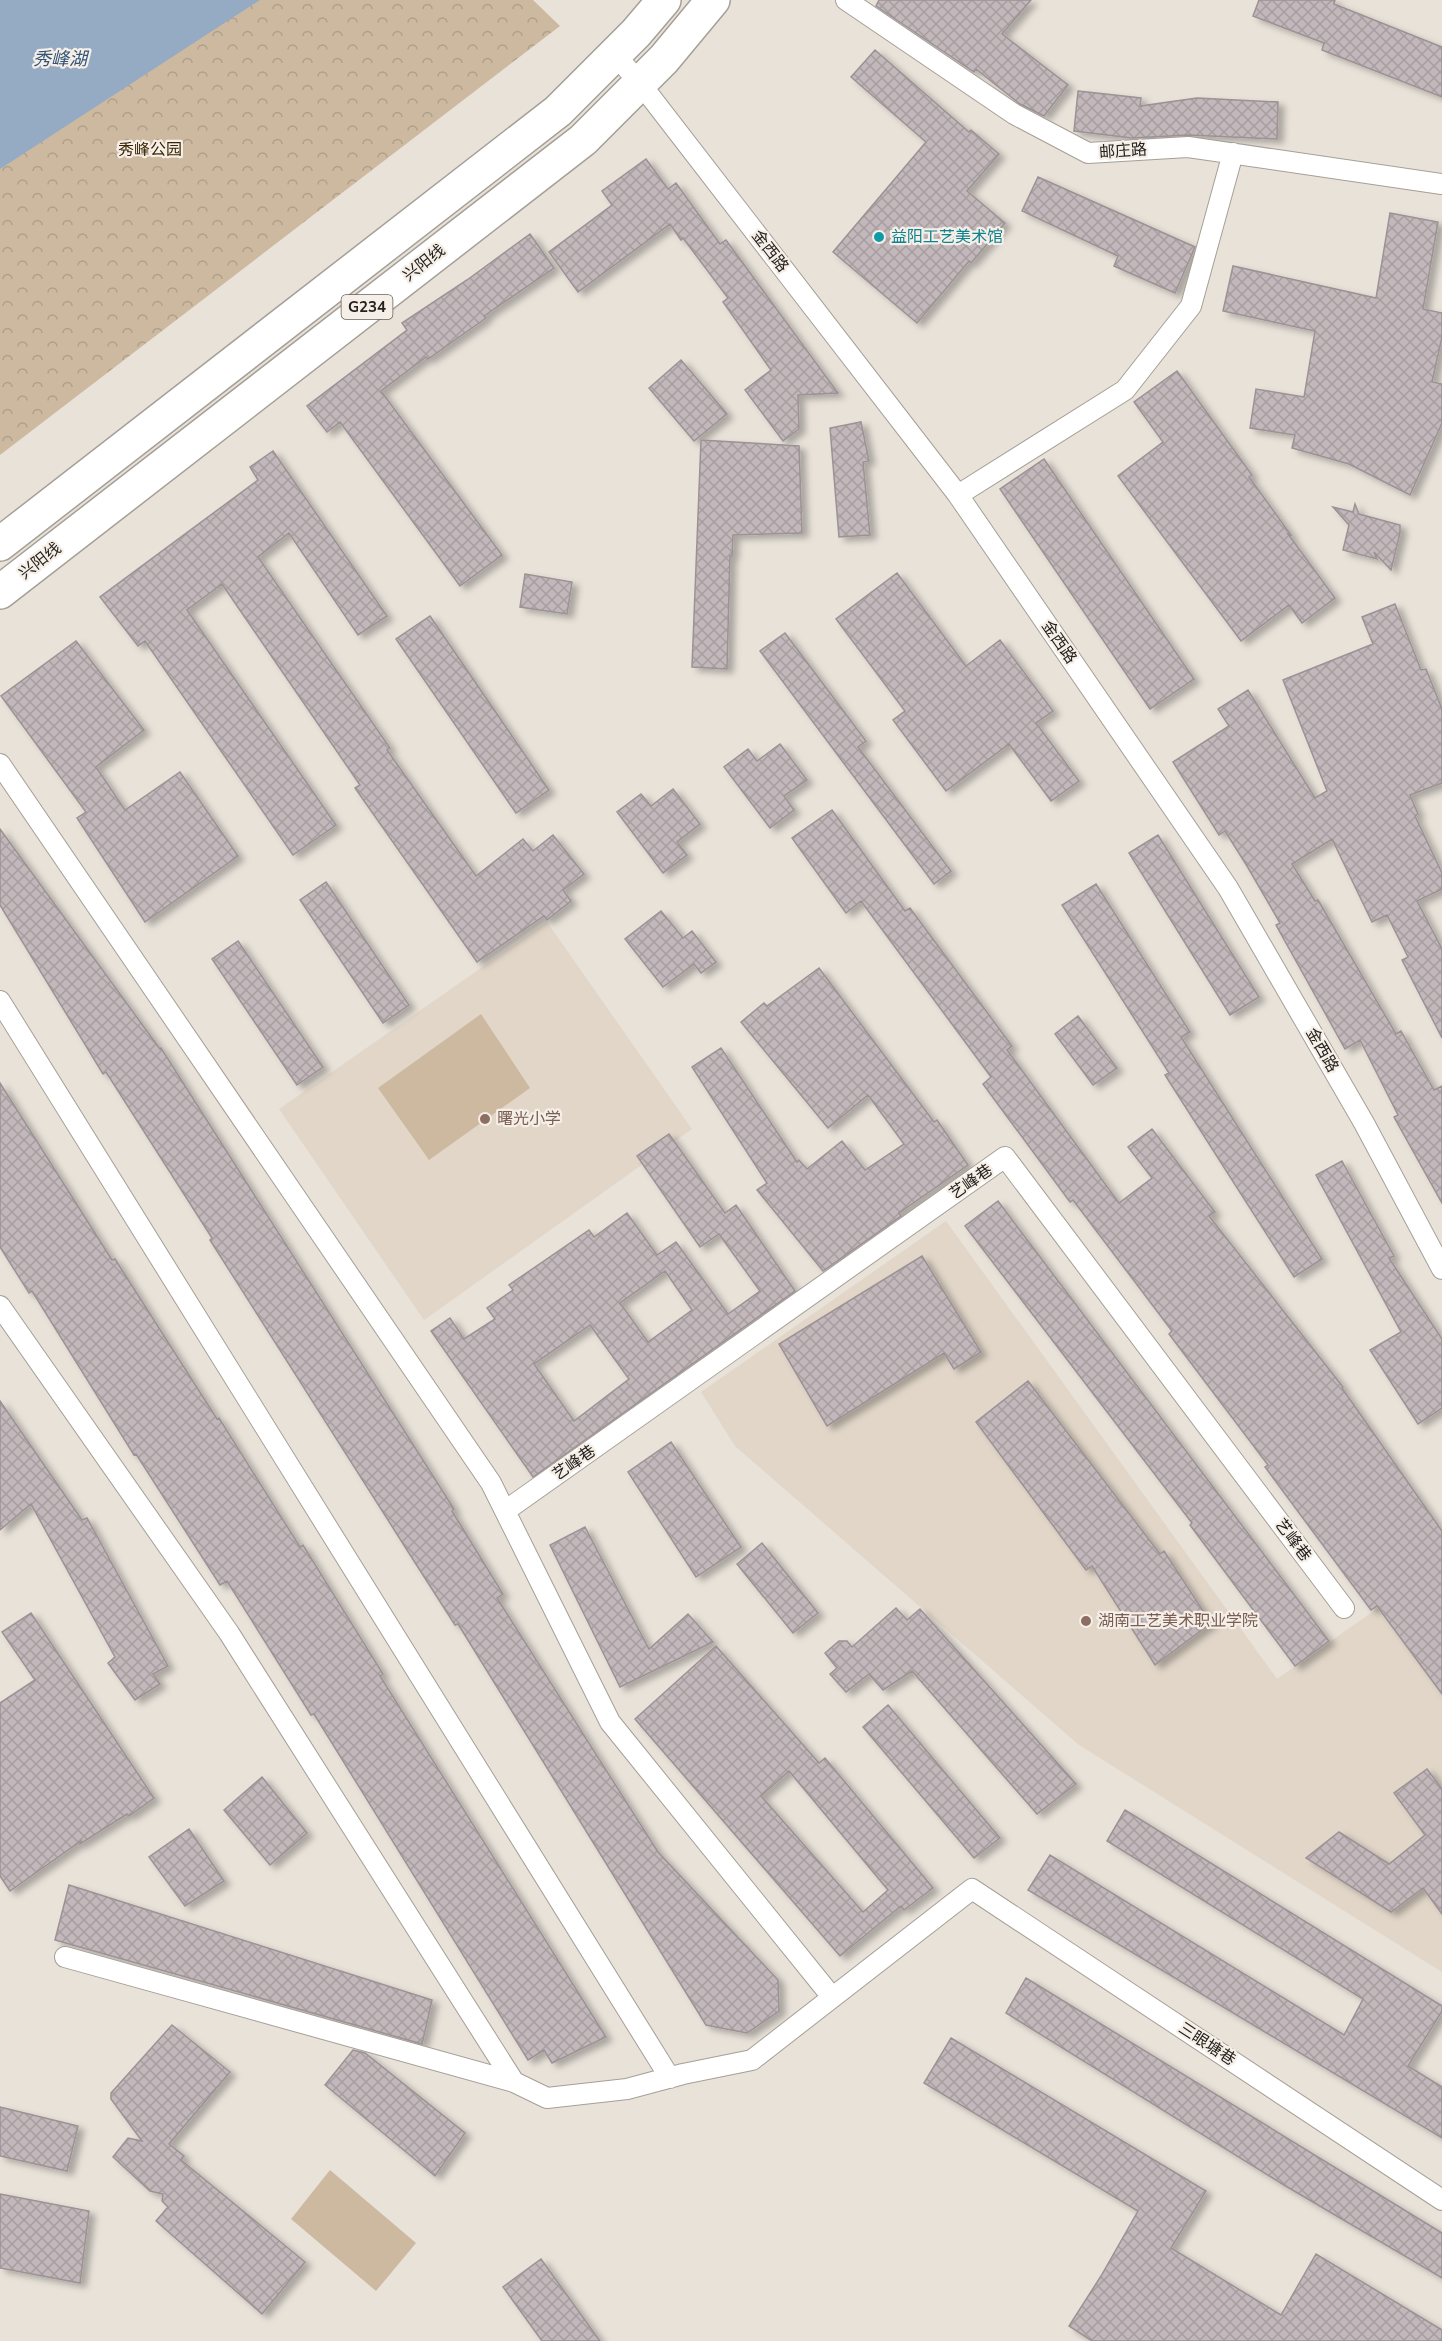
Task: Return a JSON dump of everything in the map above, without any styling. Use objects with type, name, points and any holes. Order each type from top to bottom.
[{"type":"highway","name":"G234","points":[[0,544],[558,111],[615,55],[664,0]]},
{"type":"highway","name":"兴阳线","points":[[0,592],[583,140],[664,59],[713,0]]},
{"type":"street","name":"邮庄路","points":[[846,0],[1014,114],[1088,153],[1188,147],[1442,184]]},
{"type":"street","name":"金西路","points":[[615,55],[640,84],[958,495],[1228,888],[1364,1123],[1442,1269]]},
{"type":"street","points":[[958,495],[1125,390],[1191,306],[1233,153]]},
{"type":"street","points":[[0,764],[491,1483],[610,1722],[832,1997],[752,2060],[627,2089],[547,2098],[514,2082],[65,1957]]},
{"type":"street","points":[[0,1001],[670,2078]]},
{"type":"street","name":"艺峰巷","points":[[505,1511],[1005,1157],[1344,1608]]},
{"type":"street","points":[[0,1306],[229,1633],[514,2082]]},
{"type":"street","name":"三眼塘巷","points":[[832,1997],[972,1889],[1442,2200]]},
{"type":"shaded area","name":"曙光小学","points":[[547,922],[692,1129],[424,1320],[279,1109]]},
{"type":"shaded area","name":"湖南工艺美术职业学院","points":[[946,1221],[1277,1679],[1442,1563],[1442,1972],[1079,1745],[735,1446],[701,1392]]},
{"type":"green space","name":"秀峰公园","points":[[0,0],[533,0],[560,26],[0,455]]},
{"type":"green space","points":[[481,1014],[530,1088],[429,1160],[378,1088]]},
{"type":"green space","points":[[330,2170],[416,2243],[376,2291],[291,2219]]},
{"type":"water","name":"秀峰湖","points":[[0,0],[260,0],[0,169]]},
{"type":"building","points":[[879,0],[1031,0],[1002,34],[1068,85],[1044,116],[1020,104],[976,69],[974,72],[876,6]]},
{"type":"building","points":[[1259,0],[1335,0],[1334,4],[1442,47],[1442,97],[1322,50],[1324,43],[1253,16]]},
{"type":"building","points":[[875,50],[969,132],[971,130],[999,154],[967,191],[1005,223],[971,263],[969,261],[917,323],[833,252],[926,142],[851,77]]},
{"type":"building","points":[[1078,91],[1141,98],[1140,106],[1197,98],[1278,102],[1277,139],[1188,135],[1132,138],[1074,131]]},
{"type":"building","points":[[646,159],[668,189],[676,183],[720,244],[726,240],[838,393],[798,395],[799,429],[783,441],[745,390],[771,370],[723,302],[728,298],[670,224],[578,292],[549,252],[612,205],[602,191]]},
{"type":"building","points":[[1038,177],[1195,247],[1175,293],[1114,266],[1118,256],[1022,211]]},
{"type":"building","points":[[1390,213],[1438,222],[1423,309],[1442,313],[1442,337],[1432,382],[1442,384],[1442,423],[1410,495],[1349,464],[1292,448],[1295,435],[1250,428],[1256,389],[1304,397],[1315,331],[1223,311],[1233,266],[1376,298]]},
{"type":"building","points":[[530,234],[554,268],[381,391],[502,555],[460,586],[340,422],[327,432],[307,406],[407,330],[402,323],[467,280]]},
{"type":"building","points":[[681,360],[727,414],[694,441],[649,388]]},
{"type":"building","points":[[1177,371],[1252,475],[1249,477],[1335,598],[1302,623],[1289,605],[1241,641],[1118,476],[1163,442],[1134,402]]},
{"type":"building","points":[[861,422],[869,461],[863,462],[870,535],[839,537],[830,428]]},
{"type":"building","points":[[701,440],[799,446],[802,533],[733,535],[732,556],[730,556],[727,669],[692,667]]},
{"type":"building","points":[[273,451],[387,616],[358,635],[289,533],[258,557],[390,748],[387,750],[476,876],[523,839],[533,851],[553,835],[584,874],[563,890],[571,901],[547,920],[544,916],[477,962],[355,788],[360,785],[222,584],[187,610],[336,825],[293,855],[145,641],[138,646],[100,597],[258,480],[250,467]]},
{"type":"building","points":[[1044,459],[1194,679],[1150,709],[1000,489]]},
{"type":"building","points":[[1355,504],[1359,514],[1400,525],[1391,570],[1374,552],[1377,559],[1343,550],[1349,525],[1333,507],[1353,512]]},
{"type":"building","points":[[897,573],[966,666],[1000,640],[1053,711],[1036,723],[1079,781],[1051,801],[1009,744],[946,791],[893,720],[905,711],[836,619]]},
{"type":"building","points":[[525,574],[572,582],[567,614],[520,607]]},
{"type":"building","points":[[1395,604],[1421,670],[1426,669],[1442,709],[1442,783],[1410,795],[1418,814],[1415,816],[1442,873],[1442,889],[1417,901],[1442,949],[1442,1038],[1402,960],[1408,957],[1387,915],[1372,922],[1332,839],[1292,864],[1315,901],[1318,900],[1396,1034],[1401,1031],[1434,1090],[1442,1086],[1442,1203],[1394,1117],[1398,1115],[1360,1040],[1345,1049],[1276,925],[1280,923],[1247,866],[1225,831],[1219,835],[1173,762],[1229,726],[1218,709],[1248,690],[1315,798],[1327,791],[1283,680],[1373,644],[1362,617]]},
{"type":"building","points":[[430,616],[549,790],[516,813],[396,639]]},
{"type":"building","points":[[785,633],[866,741],[858,747],[951,871],[934,884],[760,651]]},
{"type":"building","points":[[76,641],[144,730],[96,767],[125,810],[180,772],[238,856],[145,922],[77,818],[86,812],[1,696]]},
{"type":"building","points":[[780,744],[807,780],[784,796],[794,810],[770,828],[724,767],[748,749],[757,761]]},
{"type":"building","points":[[673,789],[700,824],[677,842],[687,855],[663,873],[617,812],[641,794],[651,806]]},
{"type":"building","points":[[832,810],[905,911],[910,908],[1012,1046],[1007,1050],[1119,1203],[1152,1178],[1128,1147],[1152,1129],[1215,1212],[1209,1216],[1343,1387],[1442,1531],[1442,1694],[1377,1606],[1371,1610],[1265,1467],[1268,1465],[1169,1334],[1172,1331],[1073,1200],[1070,1202],[983,1084],[991,1077],[861,901],[846,913],[792,838]]},
{"type":"building","points":[[0,829],[161,1048],[454,1509],[452,1511],[503,1594],[497,1598],[658,1852],[778,1980],[779,2011],[747,2033],[706,2025],[458,1624],[455,1625],[414,1561],[106,1072],[103,1074],[0,905]]},
{"type":"building","points":[[1158,835],[1259,997],[1230,1015],[1129,853]]},
{"type":"building","points":[[326,882],[409,1005],[383,1023],[300,900]]},
{"type":"building","points":[[1096,884],[1190,1032],[1181,1037],[1322,1259],[1294,1277],[1165,1075],[1169,1073],[1062,905]]},
{"type":"building","points":[[661,911],[683,938],[692,931],[716,962],[701,973],[694,964],[663,987],[625,939]]},
{"type":"building","points":[[238,941],[323,1067],[297,1085],[212,959]]},
{"type":"building","points":[[819,968],[934,1122],[937,1120],[968,1165],[899,1213],[901,1216],[823,1271],[757,1190],[767,1183],[692,1067],[721,1048],[797,1162],[799,1160],[807,1169],[842,1141],[865,1170],[904,1144],[868,1095],[828,1128],[741,1022],[764,1003],[767,1006]]},
{"type":"building","points":[[1078,1016],[1117,1068],[1093,1085],[1055,1034]]},
{"type":"building","points":[[0,1083],[112,1260],[115,1259],[300,1547],[303,1545],[383,1674],[380,1676],[606,2037],[552,2063],[544,2050],[528,2060],[314,1714],[311,1715],[227,1581],[220,1585],[136,1454],[134,1455],[32,1291],[29,1293],[0,1247]]},
{"type":"building","points":[[669,1134],[725,1213],[736,1205],[795,1291],[533,1477],[431,1331],[450,1318],[464,1339],[495,1319],[487,1308],[513,1290],[509,1285],[589,1230],[594,1237],[627,1213],[657,1255],[676,1242],[728,1314],[760,1291],[719,1234],[700,1247],[637,1156]],"holes":[[[665,1271],[692,1310],[648,1342],[620,1303]],[[590,1325],[629,1379],[574,1421],[534,1364]]]},
{"type":"building","points":[[1342,1161],[1394,1256],[1389,1258],[1442,1339],[1442,1408],[1418,1424],[1370,1350],[1401,1332],[1316,1175]]},
{"type":"building","points":[[998,1201],[1329,1641],[1295,1666],[1190,1525],[1192,1523],[965,1226]]},
{"type":"building","points":[[922,1256],[981,1352],[954,1369],[944,1353],[827,1426],[779,1344]]},
{"type":"building","points":[[1028,1381],[1160,1554],[1164,1551],[1211,1623],[1155,1665],[1092,1566],[1086,1570],[976,1422]]},
{"type":"building","points":[[0,1401],[82,1520],[87,1518],[168,1666],[153,1674],[160,1684],[135,1700],[108,1663],[115,1657],[31,1504],[0,1530]]},
{"type":"building","points":[[671,1442],[741,1547],[696,1577],[628,1472]]},
{"type":"building","points":[[585,1527],[649,1649],[688,1614],[713,1642],[620,1687],[550,1545]]},
{"type":"building","points":[[762,1543],[818,1613],[793,1633],[737,1564]]},
{"type":"building","points":[[896,1608],[907,1620],[920,1609],[1076,1784],[1037,1814],[912,1671],[883,1690],[869,1674],[846,1692],[830,1674],[837,1668],[825,1653],[839,1641],[847,1641],[852,1647]]},
{"type":"building","points":[[31,1613],[154,1798],[129,1816],[127,1814],[80,1844],[81,1841],[10,1891],[0,1876],[0,1703],[35,1680],[2,1632]]},
{"type":"building","points":[[716,1646],[819,1763],[825,1758],[933,1888],[904,1910],[901,1906],[840,1956],[635,1719]],"holes":[[[789,1771],[888,1890],[863,1912],[761,1796]]]},
{"type":"building","points":[[888,1705],[1000,1838],[974,1858],[863,1727]]},
{"type":"building","points":[[1427,1769],[1442,1789],[1442,1914],[1423,1888],[1391,1912],[1306,1858],[1339,1832],[1389,1864],[1425,1835],[1394,1793]]},
{"type":"building","points":[[262,1777],[307,1833],[270,1865],[224,1810]]},
{"type":"building","points":[[1125,1810],[1442,2006],[1442,2011],[1408,2066],[1442,2087],[1442,2138],[1028,1890],[1050,1855],[1344,2035],[1363,1999],[1107,1841]]},
{"type":"building","points":[[189,1829],[224,1881],[185,1906],[149,1857]]},
{"type":"building","points":[[69,1885],[432,2000],[422,2044],[55,1940]]},
{"type":"building","points":[[1026,1978],[1442,2233],[1442,2278],[1284,2185],[1006,2013]]},
{"type":"building","points":[[172,2025],[230,2072],[169,2144],[184,2156],[181,2160],[305,2262],[262,2314],[156,2221],[168,2207],[162,2201],[163,2194],[150,2191],[113,2157],[128,2138],[142,2141],[111,2099],[111,2093]]},
{"type":"building","points":[[951,2038],[1206,2191],[1171,2248],[1281,2315],[1316,2254],[1442,2330],[1442,2341],[1092,2341],[1069,2326],[1138,2211],[924,2083]]},
{"type":"building","points":[[353,2050],[365,2053],[465,2133],[435,2176],[325,2085]]},
{"type":"building","points":[[0,2107],[78,2126],[67,2171],[0,2156]]},
{"type":"building","points":[[0,2194],[89,2211],[80,2283],[0,2268]]},
{"type":"building","points":[[541,2259],[600,2341],[542,2341],[503,2287]]},
{"type":"place","name":"益阳工艺美术馆","points":[[879,237]]},
{"type":"place","name":"曙光小学","points":[[485,1119]]},
{"type":"place","name":"湖南工艺美术职业学院","points":[[1086,1621]]}]
